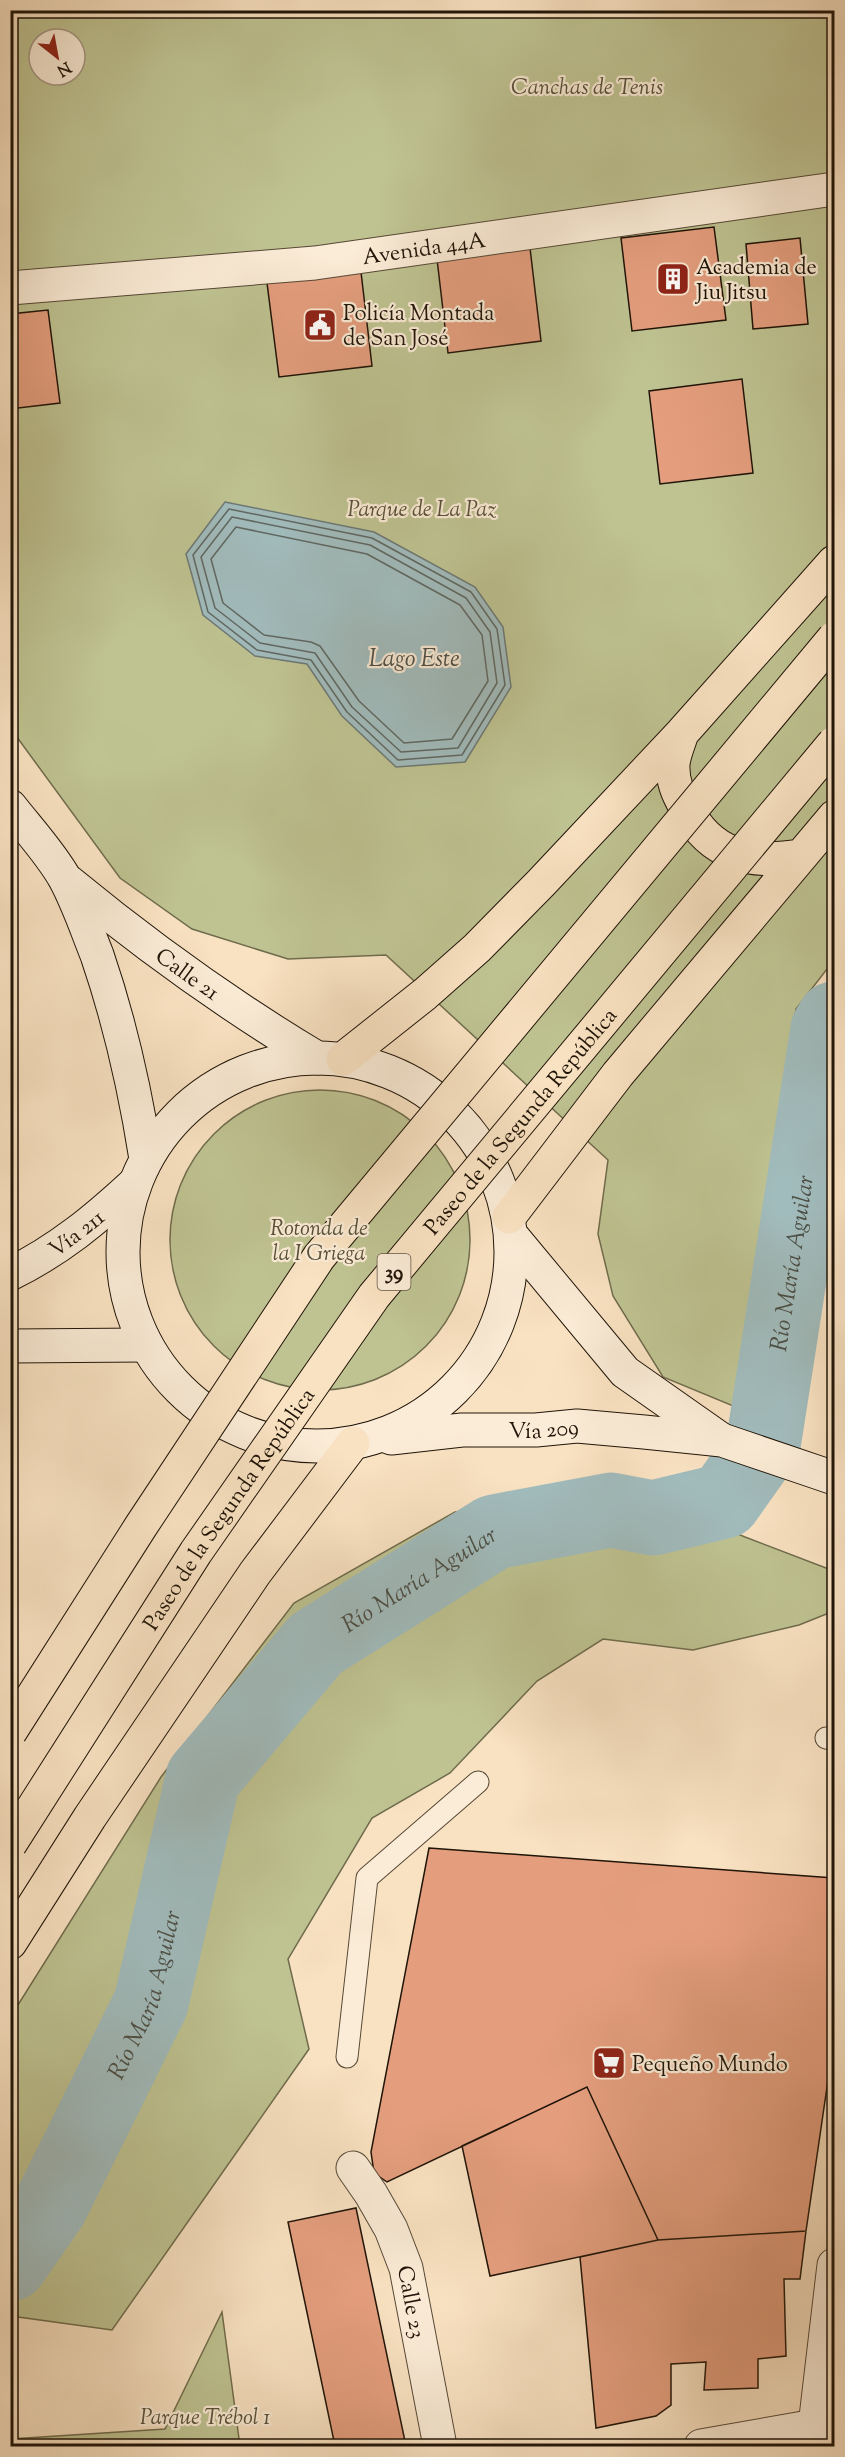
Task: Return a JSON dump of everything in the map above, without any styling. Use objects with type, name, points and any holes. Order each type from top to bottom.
[{"type":"highway","points":[[330,1059],[425,994],[477,948],[542,883],[682,733],[834,562]]},
{"type":"highway","points":[[10,1732],[141,1526],[319,1257],[834,638]]},
{"type":"highway","points":[[682,733],[673,762],[673,775],[676,790],[696,827],[716,845],[735,854],[770,860],[800,856]]},
{"type":"highway","name":"Paseo de la Segunda República","points":[[10,1844],[196,1552],[374,1296],[834,743]]},
{"type":"highway","points":[[510,1226],[618,1074],[834,817]]},
{"type":"highway","points":[[10,1943],[90,1817],[255,1573],[358,1442]]},
{"type":"main road","name":"Avenida 44A","points":[[10,288],[315,263],[834,189]]},
{"type":"main road","name":"Calle 21","points":[[10,806],[65,878],[161,956],[264,1026],[330,1059]]},
{"type":"main road","name":"Calle 21","points":[[65,878],[88,932],[118,1021],[137,1101],[140,1171]]},
{"type":"main road","points":[[330,1059],[402,1077],[452,1111],[489,1160],[510,1226],[509,1281],[497,1326],[475,1366],[444,1399],[406,1425],[358,1442],[307,1446],[261,1439],[219,1421],[182,1394],[145,1345],[126,1293],[122,1237],[140,1171],[170,1125],[200,1097],[236,1076],[276,1063],[330,1059]]},
{"type":"main road","name":"Vía 211","points":[[10,1274],[35,1262],[88,1226],[140,1171]]},
{"type":"main road","name":"Vía 209","points":[[510,1226],[625,1372],[722,1440]]},
{"type":"main road","points":[[10,1346],[145,1345]]},
{"type":"main road","name":"Vía 209","points":[[358,1442],[462,1430],[536,1430],[577,1426],[722,1440],[833,1478]]},
{"type":"main road","name":"Calle 23","points":[[353,2168],[391,2229],[406,2268],[440,2446]]},
{"type":"main road","points":[[701,2446],[816,2436],[834,2265]]},
{"type":"lane","points":[[347,2057],[367,1878],[478,1782]]},
{"type":"green space","name":"Parque de La Paz","points":[[10,11],[834,11],[834,960],[796,1009],[738,1408],[663,1377],[613,1296],[598,1234],[608,1160],[386,955],[288,959],[192,929],[120,878],[11,729]]},
{"type":"green space","name":"Rotonda de la I Griega","points":[[305,1090],[335,1090],[364,1096],[391,1107],[415,1124],[436,1145],[445,1156],[459,1182],[470,1225],[470,1255],[464,1284],[453,1311],[436,1335],[415,1356],[391,1373],[364,1384],[335,1390],[305,1390],[276,1384],[249,1373],[225,1356],[195,1324],[176,1284],[170,1255],[170,1225],[176,1196],[187,1169],[204,1145],[236,1115],[276,1096]]},
{"type":"green space","points":[[636,1491],[745,1537],[834,1571],[834,1611],[799,1625],[693,1650],[603,1639],[537,1681],[450,1773],[372,1818],[288,1959],[309,2049],[112,2330],[11,2316],[11,2016],[161,1777],[294,1603],[455,1512]]},
{"type":"green space","name":"Parque Trébol 1","points":[[222,2312],[240,2446],[11,2446],[11,2439],[165,2429]]},
{"type":"water","name":"Lago Este","points":[[225,502],[374,532],[475,587],[503,627],[511,687],[465,762],[396,767],[342,716],[307,664],[255,656],[203,615],[186,554]]},
{"type":"building","name":"Academia de Jiu Jitsu","points":[[714,227],[726,320],[632,331],[621,238]]},
{"type":"building","points":[[800,238],[808,324],[753,329],[746,244]]},
{"type":"building","points":[[530,248],[541,341],[448,353],[437,259]]},
{"type":"building","name":"Policía Montada de San José","points":[[361,272],[372,366],[279,377],[267,283]]},
{"type":"building","points":[[48,310],[60,403],[10,409],[10,314]]},
{"type":"building","points":[[742,379],[753,473],[660,484],[649,391]]},
{"type":"building","name":"Pequeño Mundo","points":[[429,1848],[834,1878],[834,2039],[806,2231],[658,2240],[587,2087],[387,2182],[374,2173],[371,2152]]},
{"type":"building","points":[[587,2087],[658,2240],[490,2276],[462,2146]]},
{"type":"building","points":[[356,2208],[406,2446],[335,2446],[288,2222]]},
{"type":"building","points":[[806,2231],[800,2279],[784,2279],[786,2356],[758,2359],[758,2388],[704,2390],[706,2362],[671,2364],[671,2405],[656,2416],[596,2428],[580,2257],[658,2240]]},
{"type":"waterway","name":"Río María Aguilar","points":[[10,2264],[51,2205],[151,2003],[203,1778],[316,1644],[494,1532],[611,1510],[653,1518],[724,1501],[763,1446],[828,1029],[834,1019]]},
{"type":"place","name":"Academia de Jiu Jitsu","points":[[673,279]]},
{"type":"place","name":"Policía Montada de San José","points":[[320,325]]},
{"type":"place","name":"Pequeño Mundo","points":[[609,2063]]},
{"type":"park label","name":"Canchas de Tenis","points":[[587,86]]}]
